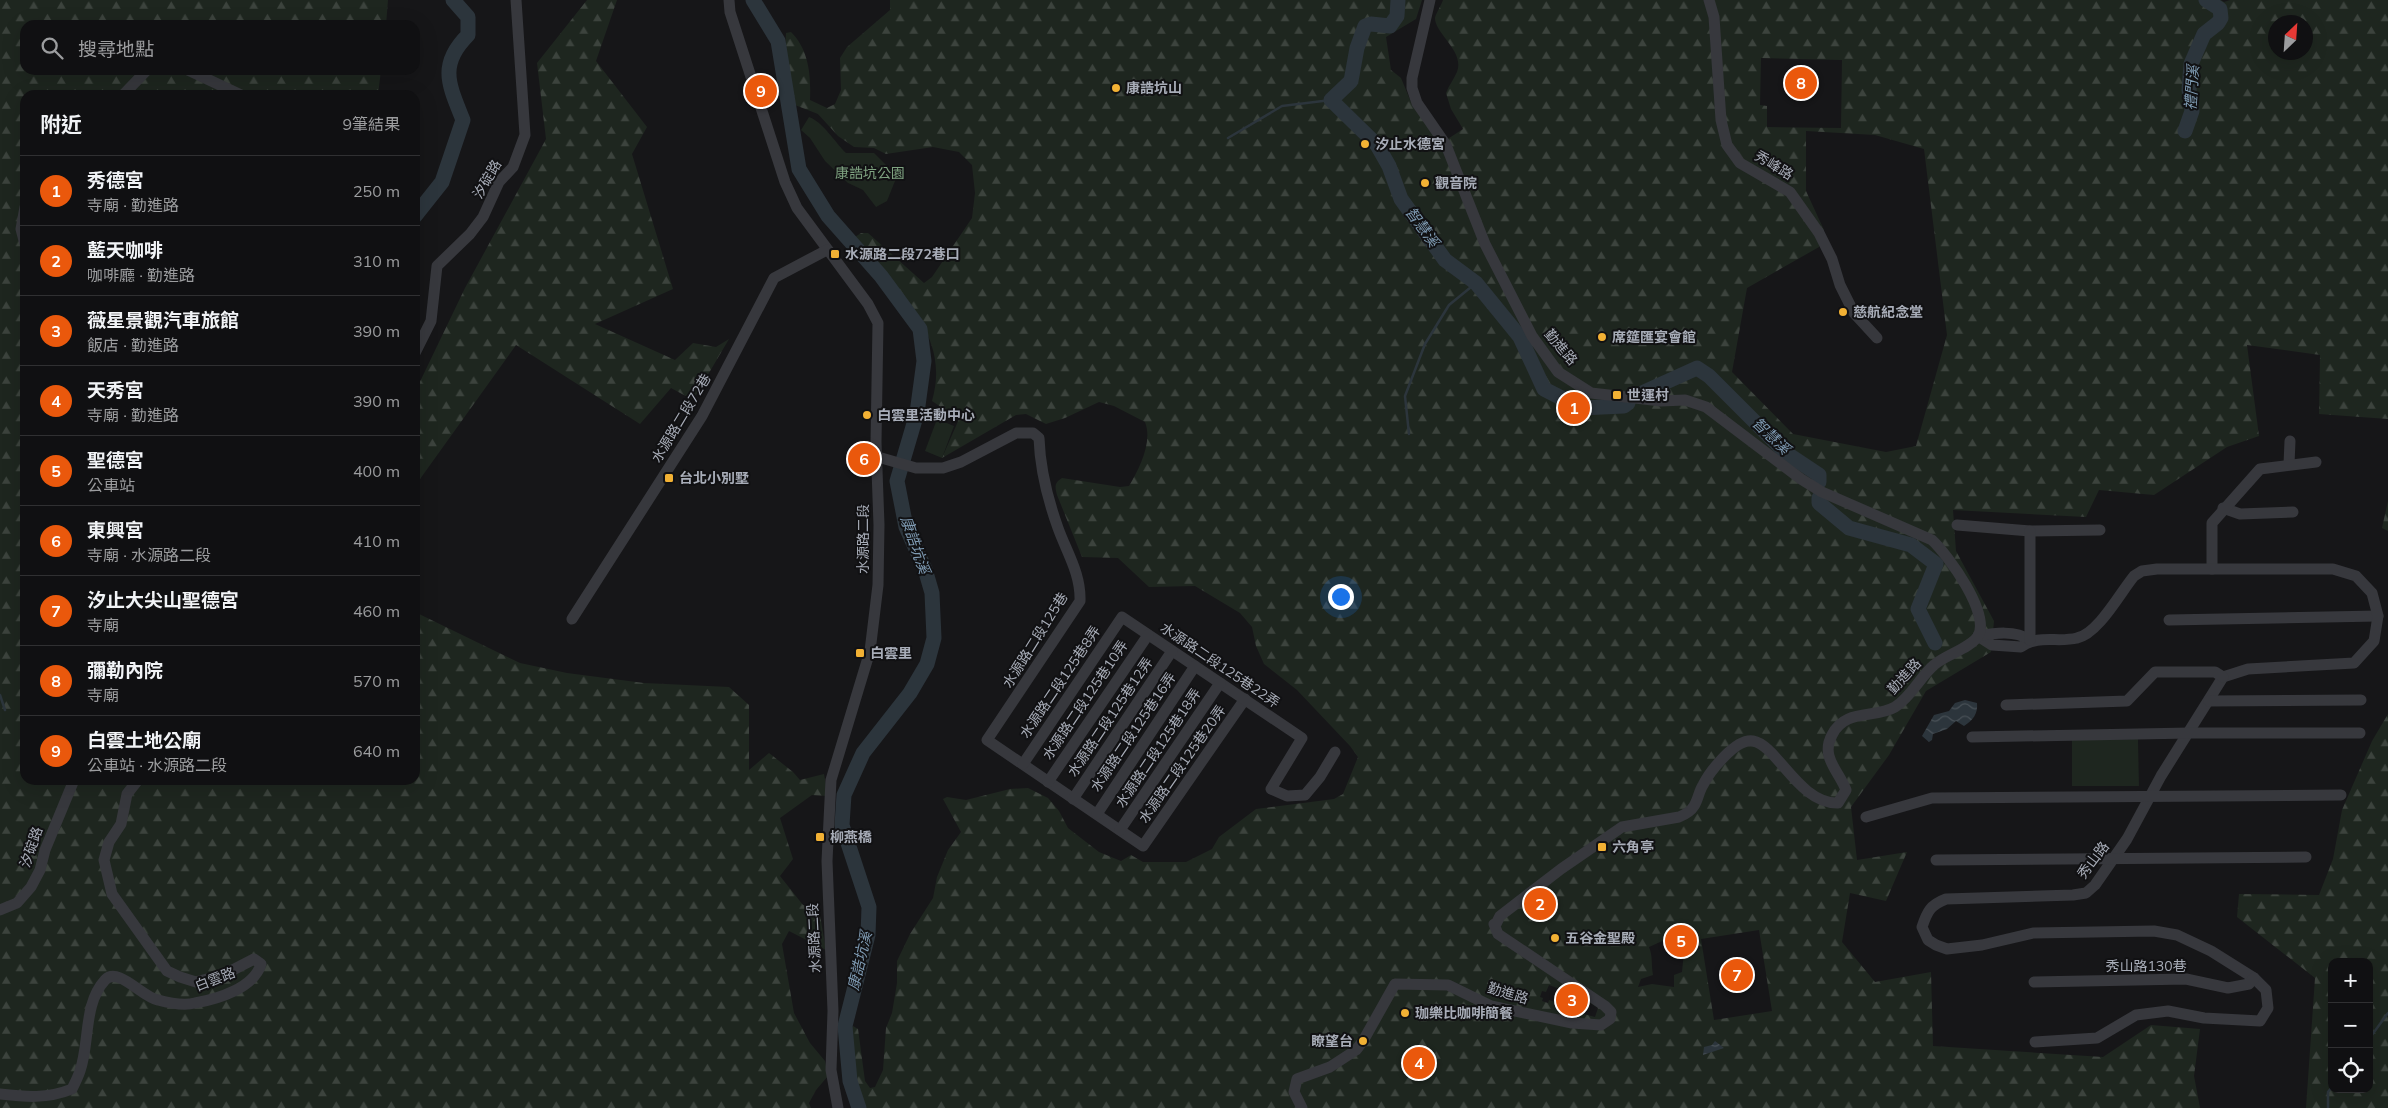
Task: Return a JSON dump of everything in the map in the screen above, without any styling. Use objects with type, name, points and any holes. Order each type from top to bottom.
[{"type":"street","name":"汐碇路","points":[[420,343],[431,321],[437,266],[470,234],[484,217],[500,182],[513,167],[525,135],[516,0]]},
{"type":"street","name":"水源路二段","points":[[729,0],[730,12],[785,182],[797,208],[868,304],[878,323],[876,442],[882,458],[878,585],[872,642],[831,780],[827,861],[833,1011],[831,1070],[838,1108]]},
{"type":"street","name":"勤進路","points":[[1302,1108],[1294,1092],[1297,1079],[1330,1067],[1356,1050],[1395,984],[1448,985],[1491,1006],[1513,1012],[1572,1023],[1602,1025],[1610,1019],[1611,1012],[1605,1006],[1498,934],[1494,924],[1496,924],[1500,916],[1561,869],[1622,827],[1678,817],[1685,814],[1694,807],[1702,786],[1710,773],[1737,745],[1743,742],[1755,741],[1773,756],[1790,776],[1808,790],[1829,803],[1838,803],[1846,790],[1842,778],[1830,762],[1827,750],[1832,734],[1842,723],[1855,716],[1886,710],[1896,706],[1936,663],[1978,636],[1981,628],[1980,615],[1958,572],[1945,552],[1932,540],[1822,492],[1801,479],[1706,407],[1685,400],[1661,401],[1591,393],[1558,372],[1532,336],[1515,304],[1485,244],[1446,145],[1417,103],[1412,88],[1412,78],[1430,0]]},
{"type":"street","name":"秀峰路","points":[[1709,0],[1714,17],[1720,120],[1726,146],[1740,163],[1790,192],[1819,233],[1832,259],[1840,285],[1854,312],[1877,338]]},
{"type":"street","points":[[128,90],[142,75]]},
{"type":"street","points":[[198,75],[230,90]]},
{"type":"street","name":"水源路二段72巷","points":[[572,619],[702,416],[774,278],[827,250]]},
{"type":"street","name":"水源路二段125巷","points":[[882,458],[916,468],[943,468],[961,462],[1016,433],[1033,434],[1039,438],[1040,457],[1058,526],[1079,578],[1080,601],[987,740],[1143,846]]},
{"type":"street","points":[[2289,464],[2290,441]]},
{"type":"street","points":[[2212,569],[2212,523],[2223,508],[2260,468],[2316,462]]},
{"type":"street","points":[[2223,508],[2240,514],[2294,512]]},
{"type":"street","points":[[1957,525],[2030,531],[2100,530]]},
{"type":"street","points":[[2030,531],[2030,640]]},
{"type":"street","points":[[1978,636],[1992,645],[2021,647],[2030,640],[2078,638],[2091,632],[2134,576],[2142,571],[2333,569],[2356,576],[2372,593],[2378,616],[2374,640],[2354,663],[2248,668],[2223,677],[2216,672],[2155,672],[2127,702],[2006,705]]},
{"type":"street","points":[[2169,620],[2378,616]]},
{"type":"street","name":"水源路二段125巷8弄","points":[[1022,764],[1122,618]]},
{"type":"street","name":"水源路二段125巷22弄","points":[[1122,618],[1302,738],[1271,788],[1282,795],[1305,795],[1320,777],[1335,752]]},
{"type":"street","name":"水源路二段125巷10弄","points":[[1048,782],[1148,635]]},
{"type":"street","name":"水源路二段125巷12弄","points":[[1073,798],[1172,652]]},
{"type":"street","name":"水源路二段125巷16弄","points":[[1096,814],[1195,666]]},
{"type":"street","name":"秀山路","points":[[2034,1042],[2097,1038],[2136,1015],[2168,1011],[2204,1018],[2260,1021],[2268,1008],[2266,990],[2254,978],[2211,951],[2177,935],[2162,932],[2033,933],[1982,945],[1947,949],[1936,946],[1928,940],[1922,928],[1926,916],[1934,904],[1946,899],[2086,893],[2095,885],[2126,839],[2149,797],[2223,677]]},
{"type":"street","name":"水源路二段125巷18弄","points":[[1120,830],[1220,683]]},
{"type":"street","name":"水源路二段125巷20弄","points":[[1143,846],[1245,700]]},
{"type":"street","points":[[2209,701],[2361,700]]},
{"type":"street","points":[[1972,737],[2190,733],[2360,733]]},
{"type":"street","name":"汐碇路","points":[[0,910],[17,903],[36,879],[45,850],[72,785]]},
{"type":"street","name":"白雲路","points":[[0,1094],[36,1098],[55,1096],[72,1088],[80,1071],[90,1017],[97,994],[106,979],[113,976],[122,977],[136,990],[155,1000],[195,1004],[241,987],[259,972],[261,964],[254,958],[225,974],[196,982],[167,971],[112,894],[104,860],[109,842],[121,824],[128,794],[134,785]]},
{"type":"street","points":[[1866,817],[1932,798],[2341,795]]},
{"type":"street","points":[[1936,860],[2306,857]]},
{"type":"street","name":"秀山路130巷","points":[[2034,982],[2186,979],[2228,988],[2249,984],[2254,978]]},
{"type":"green space","points":[[0,0],[388,0],[386,20],[20,20],[20,75],[380,75],[379,90],[20,90],[20,785],[420,785],[420,614],[520,663],[567,673],[644,683],[729,687],[749,705],[749,770],[769,753],[800,780],[824,774],[828,796],[812,795],[780,818],[793,859],[780,876],[803,905],[819,910],[826,950],[789,931],[782,944],[794,1013],[810,1043],[825,1061],[828,1076],[816,1090],[809,1103],[811,1108],[0,1108]]},
{"type":"green space","points":[[587,0],[617,0],[596,61],[647,127],[632,154],[673,289],[595,324],[675,360],[693,343],[716,347],[729,339],[693,400],[671,388],[640,424],[516,345],[420,479],[420,382],[465,288],[546,139],[537,63]]},
{"type":"green space","points":[[890,0],[1422,0],[1416,19],[1386,37],[1391,70],[1401,78],[1411,102],[1440,144],[1463,129],[1451,109],[1446,93],[1457,72],[1458,64],[1454,50],[1436,24],[1435,18],[1443,0],[2221,0],[2224,2],[2230,0],[2388,0],[2388,419],[2319,414],[2320,355],[2247,345],[2259,436],[2227,447],[2154,495],[2099,490],[2086,517],[1953,510],[1956,551],[1994,621],[1991,652],[1926,691],[1889,755],[1851,807],[1857,860],[1907,852],[1886,901],[1850,893],[1842,942],[1875,982],[1931,972],[1933,1046],[2103,1057],[2151,1025],[2200,1029],[2194,1076],[2200,1108],[862,1108],[859,1093],[853,1082],[848,1028],[853,1026],[858,1029],[865,1081],[870,1088],[875,1087],[883,1070],[886,1028],[892,1013],[897,983],[897,961],[910,934],[933,898],[937,877],[948,850],[961,832],[943,799],[947,797],[966,800],[1010,789],[1028,788],[1048,798],[1059,811],[1068,828],[1099,852],[1121,861],[1131,855],[1143,862],[1186,862],[1212,849],[1219,837],[1256,809],[1334,799],[1343,794],[1358,757],[1297,690],[1264,664],[1256,646],[1252,627],[1240,613],[1195,586],[1149,587],[1118,558],[1082,557],[1057,495],[1056,483],[1062,478],[1120,487],[1129,486],[1141,464],[1146,447],[1147,430],[1145,422],[1114,406],[1099,402],[1065,418],[1046,424],[1026,414],[1016,415],[942,458],[959,419],[932,401],[936,381],[936,363],[932,346],[917,315],[855,237],[861,233],[868,233],[924,283],[932,277],[972,218],[975,193],[972,165],[959,152],[933,147],[886,154],[874,148],[854,147],[838,136],[818,114],[795,105],[785,51],[786,33],[791,32],[797,39],[808,63],[810,100],[827,108],[835,104],[841,90],[840,58],[847,47],[890,10]],"holes":[[[1761,58],[1842,60],[1841,128],[1767,127],[1767,106],[1760,105]],[[1806,131],[1875,135],[1924,149],[1947,335],[1916,446],[1886,452],[1793,434],[1732,372],[1747,288],[1819,247],[1824,230],[1806,191]],[[1759,930],[1772,1011],[1714,1020],[1701,939]],[[1680,933],[1689,937],[1697,936],[1700,949],[1684,952],[1682,972],[1674,975],[1674,987],[1652,984],[1638,987],[1641,979],[1653,975],[1649,947]],[[1549,985],[1579,996],[1598,1008],[1595,1017],[1554,1006],[1555,1002],[1549,1000],[1548,1003],[1542,1001],[1543,998],[1540,997],[1542,991],[1546,992]]]},
{"type":"green space","name":"康誥坑公園","points":[[809,117],[824,127],[846,153],[874,153],[897,176],[887,201],[876,207],[863,190],[848,183],[825,161],[810,138],[801,130]]},
{"type":"green space","points":[[937,419],[954,426],[942,458],[925,451]]},
{"type":"green space","points":[[2388,501],[2388,531],[2382,528]]},
{"type":"green space","points":[[2388,714],[2388,1108],[2306,1108],[2315,978],[2237,917],[2239,894],[2319,895],[2333,859],[2342,810],[2372,741]]},
{"type":"green space","points":[[2138,739],[2139,786],[2072,786],[2072,740]]},
{"type":"water","points":[[1965,700],[1977,703],[1976,714],[1970,721],[1964,726],[1956,721],[1947,729],[1933,734],[1932,740],[1929,742],[1922,736],[1934,715],[1949,711],[1955,703]]},
{"type":"water","points":[[1715,1041],[1724,1048],[1703,1055],[1704,1047],[1712,1045]]},
{"type":"waterway","points":[[420,210],[442,182],[463,120],[449,76],[453,56],[468,35],[468,17],[453,0]]},
{"type":"waterway","name":"康誥坑溪","points":[[753,0],[778,41],[799,169],[828,216],[881,276],[920,329],[924,361],[917,413],[897,481],[906,527],[925,569],[932,593],[934,638],[927,664],[910,693],[863,753],[844,795],[842,825],[869,907],[868,935],[845,1026],[850,1081],[859,1108]]},
{"type":"waterway","name":"智慧溪","points":[[1398,0],[1397,16],[1390,26],[1371,24],[1365,26],[1357,48],[1351,81],[1331,100],[1377,145],[1389,166],[1401,199],[1445,260],[1476,283],[1520,337],[1544,389],[1581,408],[1624,406],[1628,403]]},
{"type":"waterway","name":"禮門溪","points":[[2185,131],[2192,111],[2189,90],[2191,64],[2204,34],[2218,23],[2221,18],[2220,9],[2206,0]]},
{"type":"waterway","points":[[1228,138],[1282,106],[1331,100]]},
{"type":"waterway","points":[[1409,434],[1405,396],[1425,344],[1449,305],[1476,283]]},
{"type":"waterway","name":"智慧溪","points":[[1644,392],[1697,368],[1709,376],[1786,453],[1819,475],[1819,482]]},
{"type":"waterway","name":"智慧溪","points":[[1819,498],[1819,503],[1849,528],[1911,545],[1936,564],[1918,609],[1935,643]]},
{"type":"waterway","points":[[0,695],[5,710]]},
{"type":"waterway","points":[[2373,1034],[2388,1013]]},
{"type":"waterway","points":[[2328,1093],[2328,1108]]},
{"type":"place","name":"彌勒內院","points":[[1801,83]]},
{"type":"place","name":"康誥坑山","points":[[1116,88]]},
{"type":"place","name":"白雲土地公廟","points":[[761,91]]},
{"type":"place","name":"汐止水德宮","points":[[1365,144]]},
{"type":"place","name":"觀音院","points":[[1425,183]]},
{"type":"place","name":"水源路二段72巷口","points":[[835,254]]},
{"type":"place","name":"慈航紀念堂","points":[[1843,312]]},
{"type":"place","name":"席筵匯宴會館","points":[[1602,337]]},
{"type":"place","name":"世運村","points":[[1617,395]]},
{"type":"place","name":"秀德宮","points":[[1574,408]]},
{"type":"place","name":"白雲里活動中心","points":[[867,415]]},
{"type":"place","name":"東興宮","points":[[864,459]]},
{"type":"place","name":"台北小別墅","points":[[669,478]]},
{"type":"place","name":"白雲里","points":[[860,653]]},
{"type":"place","name":"柳燕橋","points":[[820,837]]},
{"type":"place","name":"六角亭","points":[[1602,847]]},
{"type":"place","name":"藍天咖啡","points":[[1540,904]]},
{"type":"place","name":"五谷金聖殿","points":[[1555,938]]},
{"type":"place","name":"聖德宮","points":[[1681,941]]},
{"type":"place","name":"汐止大尖山聖德宮","points":[[1737,975]]},
{"type":"place","name":"薇星景觀汽車旅館","points":[[1572,1000]]},
{"type":"place","name":"珈樂比咖啡簡餐","points":[[1405,1013]]},
{"type":"place","name":"瞭望台","points":[[1363,1041]]},
{"type":"place","name":"天秀宮","points":[[1419,1063]]}]
